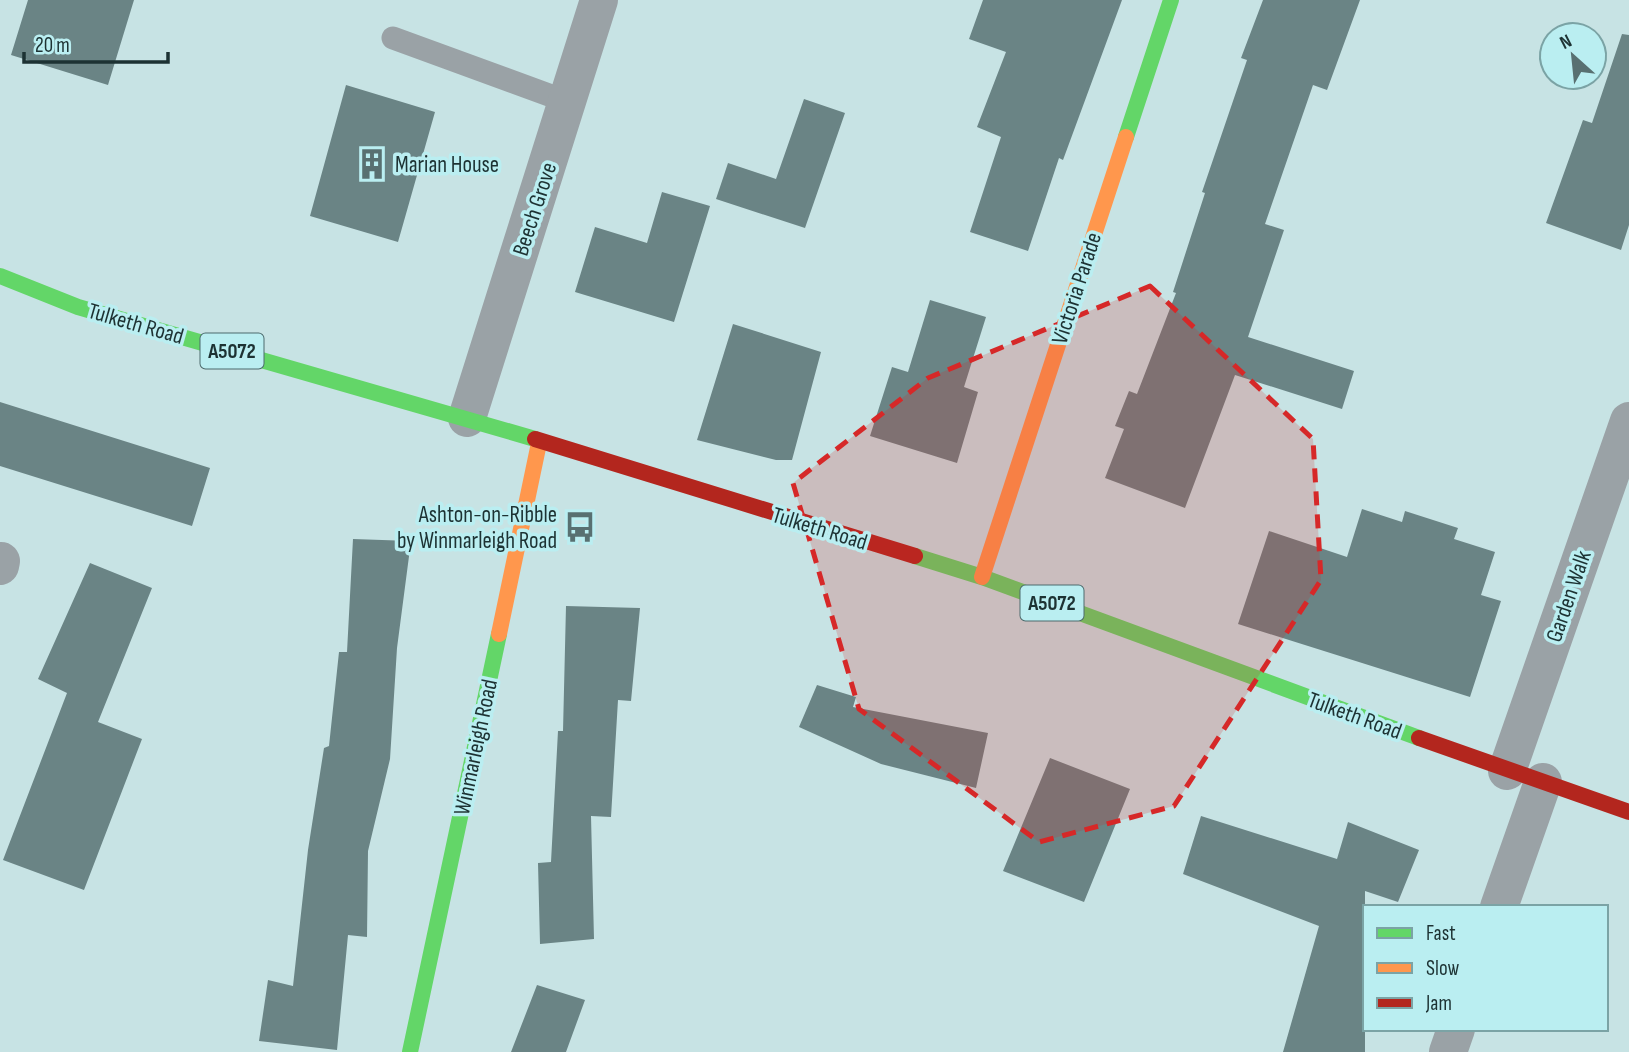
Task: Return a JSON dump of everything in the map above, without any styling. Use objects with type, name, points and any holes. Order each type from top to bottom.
[{"type":"main road","name":"Victoria Parade","points":[[982,577],[1171,0]]},
{"type":"main road","name":"Tulketh Road","points":[[0,276],[79,307],[467,418],[539,443],[982,577],[1507,771],[1629,812]]},
{"type":"main road","name":"Winmarleigh Road","points":[[410,1052],[539,443]]},
{"type":"street","name":"Beech Grove","points":[[467,418],[599,0]]},
{"type":"street","name":"Garden Walk","points":[[1507,771],[1629,421]]},
{"type":"street","points":[[1500,905],[1543,782]]},
{"type":"street","points":[[1448,1052],[1455,1031]]},
{"type":"lane","points":[[393,38],[568,102]]},
{"type":"highlighted area","points":[[1150,286],[1313,439],[1321,580],[1174,806],[1039,842],[859,709],[793,483],[928,378]]},
{"type":"building","points":[[28,0],[134,0],[108,85],[11,55]]},
{"type":"building","points":[[983,0],[1122,0],[1063,160],[1059,158],[1028,251],[970,232],[1001,137],[977,127],[1006,52],[969,39]]},
{"type":"building","points":[[1263,0],[1360,0],[1327,90],[1313,85],[1265,224],[1284,230],[1248,337],[1354,371],[1342,409],[1235,375],[1185,508],[1105,478],[1124,429],[1115,426],[1129,391],[1137,394],[1176,293],[1173,292],[1205,193],[1202,192],[1247,60],[1241,58]]},
{"type":"building","points":[[1622,34],[1629,35],[1629,225],[1621,250],[1546,223],[1583,120],[1592,123],[1603,91],[1608,91],[1608,76]]},
{"type":"building","name":"Marian House","points":[[346,85],[435,112],[398,242],[310,216]]},
{"type":"building","points":[[804,99],[845,113],[805,228],[716,199],[728,163],[776,179]]},
{"type":"building","points":[[662,192],[710,206],[674,322],[575,292],[595,227],[647,243]]},
{"type":"building","points":[[930,300],[986,317],[964,387],[978,392],[957,463],[870,436],[892,367],[908,372]]},
{"type":"building","points":[[733,324],[821,352],[792,460],[776,460],[697,440]]},
{"type":"building","points":[[0,402],[210,468],[192,526],[0,466]]},
{"type":"building","points":[[1362,509],[1402,522],[1405,511],[1458,528],[1454,539],[1495,552],[1481,595],[1501,601],[1470,697],[1238,624],[1269,531],[1347,557]]},
{"type":"building","points":[[353,539],[411,541],[397,648],[390,759],[368,851],[367,937],[348,935],[337,1050],[259,1041],[268,980],[293,986],[308,850],[324,748],[329,746],[339,652],[347,652]]},
{"type":"building","points":[[90,563],[152,588],[98,722],[142,739],[84,890],[3,860],[67,693],[38,679]]},
{"type":"building","points":[[566,606],[640,608],[631,701],[618,700],[611,817],[591,816],[594,939],[540,944],[538,863],[551,862],[558,731],[563,731]]},
{"type":"building","points":[[817,685],[856,697],[853,707],[988,733],[976,788],[881,764],[799,727]]},
{"type":"building","points":[[1050,758],[1130,789],[1084,902],[1003,871]]},
{"type":"building","points":[[1201,816],[1337,859],[1348,822],[1419,850],[1398,902],[1365,891],[1365,1052],[1283,1052],[1319,926],[1183,874]]},
{"type":"building","points":[[537,985],[585,1000],[566,1052],[511,1052]]},
{"type":"traffic: fast","points":[[1126,137],[1171,0]]},
{"type":"traffic: fast","points":[[0,276],[78,307],[535,439]]},
{"type":"traffic: fast","points":[[915,556],[982,577],[1419,738]]},
{"type":"traffic: fast","points":[[410,1052],[499,634]]},
{"type":"traffic: slow","points":[[982,577],[1126,137]]},
{"type":"traffic: slow","points":[[499,634],[539,443]]},
{"type":"traffic: jam","points":[[535,439],[915,556]]},
{"type":"traffic: jam","points":[[1419,738],[1629,812]]},
{"type":"place","name":"Marian House","points":[[372,164]]},
{"type":"place","name":"Ashton-on-Ribble by Winmarleigh Road","points":[[580,527]]}]
